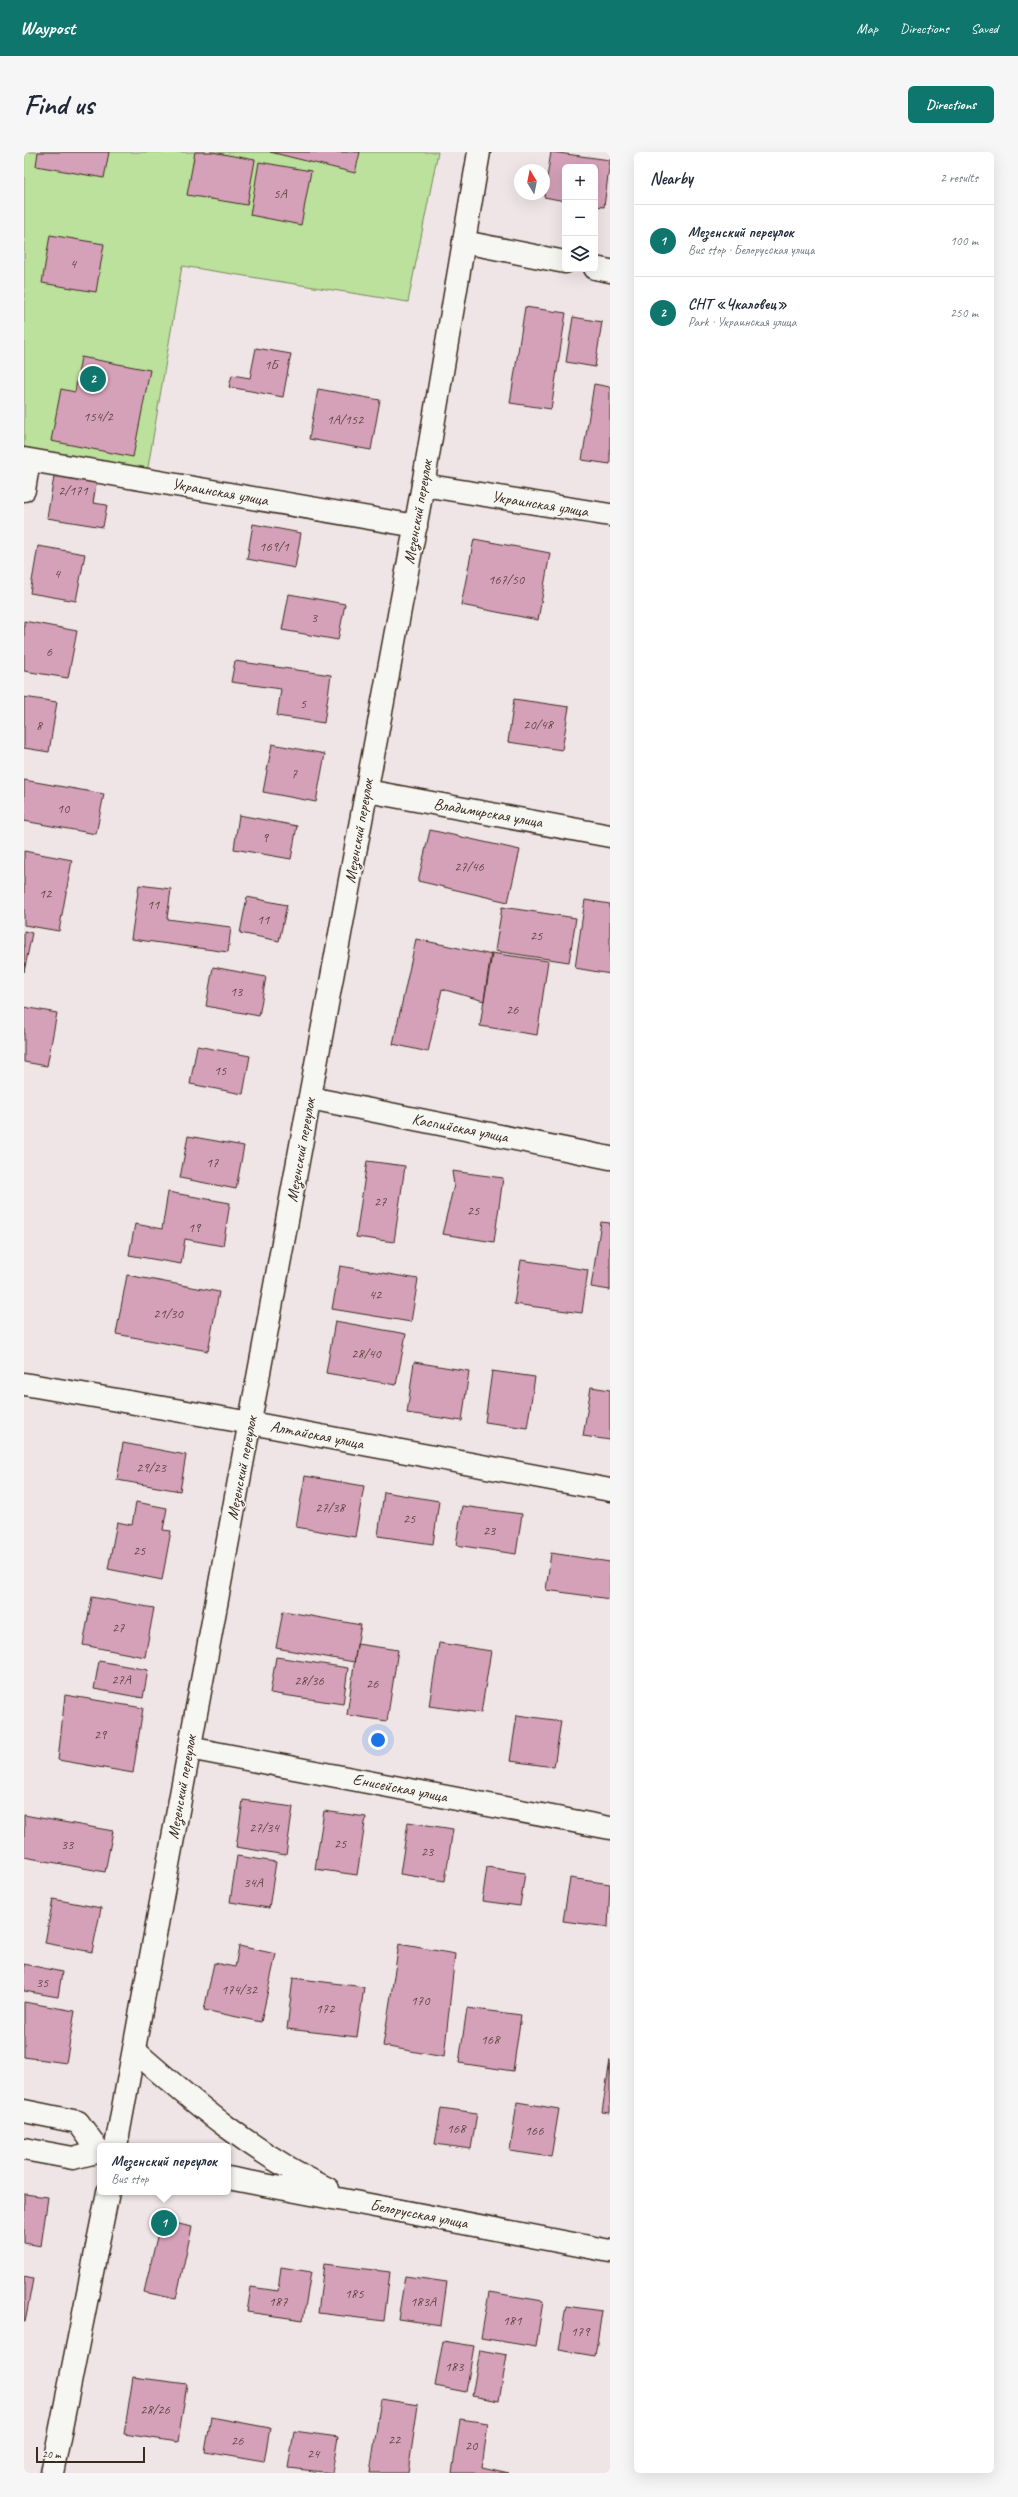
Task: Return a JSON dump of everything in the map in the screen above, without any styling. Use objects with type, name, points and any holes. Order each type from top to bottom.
[{"type":"street","name":"Мезенский переулок","points":[[117,2143],[135,2051],[189,1748],[416,526],[479,152]]},
{"type":"street","points":[[464,242],[562,261]]},
{"type":"street","points":[[598,269],[610,271]]},
{"type":"street","points":[[24,490],[27,459]]},
{"type":"street","name":"Украинская улица","points":[[27,459],[416,526]]},
{"type":"street","name":"Украинская улица","points":[[423,485],[610,515]]},
{"type":"street","name":"Владимирская улица","points":[[367,791],[610,836]]},
{"type":"street","name":"Каспийская улица","points":[[310,1098],[610,1158]]},
{"type":"street","name":"Алтайская улица","points":[[24,1384],[250,1423],[610,1490]]},
{"type":"street","name":"Енисейская улица","points":[[189,1748],[610,1828]]},
{"type":"street","points":[[135,2051],[223,2126],[261,2152],[299,2175],[356,2202]]},
{"type":"street","points":[[24,2111],[78,2122],[97,2147]]},
{"type":"street","points":[[24,2150],[72,2158],[97,2152]]},
{"type":"street","name":"Белорусская улица","points":[[231,2179],[610,2251]]},
{"type":"street","points":[[52,2473],[107,2195]]},
{"type":"green space","points":[[24,152],[438,152],[408,302],[182,266],[146,479],[24,455]]},
{"type":"building","points":[[38,152],[109,152],[104,178],[36,166]]},
{"type":"building","points":[[195,152],[212,152],[255,160],[247,205],[187,195]]},
{"type":"building","points":[[270,152],[360,152],[355,173]]},
{"type":"building","points":[[551,152],[610,160],[604,207],[598,206],[598,164],[562,164],[562,200],[550,198],[549,164]]},
{"type":"building","points":[[259,162],[311,171],[301,225],[250,215]]},
{"type":"building","points":[[50,235],[104,244],[96,292],[42,283]]},
{"type":"building","points":[[525,307],[566,313],[551,409],[510,403]]},
{"type":"building","points":[[573,317],[602,322],[595,367],[566,362]]},
{"type":"building","points":[[256,348],[291,354],[283,397],[229,387],[232,375],[250,378]]},
{"type":"building","points":[[81,357],[150,370],[133,457],[51,441],[61,389],[75,392]]},
{"type":"building","points":[[594,384],[610,387],[610,464],[582,460]]},
{"type":"building","points":[[318,389],[380,400],[371,450],[309,439]]},
{"type":"building","points":[[55,471],[97,478],[93,503],[107,505],[103,527],[47,518]]},
{"type":"building","points":[[253,524],[301,533],[295,568],[247,559]]},
{"type":"building","points":[[474,539],[550,553],[538,620],[461,605]]},
{"type":"building","points":[[38,546],[85,554],[76,601],[30,593]]},
{"type":"building","points":[[289,594],[345,604],[338,640],[282,630]]},
{"type":"building","points":[[24,621],[77,631],[68,678],[24,671]]},
{"type":"building","points":[[235,661],[331,675],[324,723],[277,716],[281,689],[231,682]]},
{"type":"building","points":[[24,697],[57,702],[49,752],[24,748]]},
{"type":"building","points":[[514,699],[569,707],[562,750],[508,742]]},
{"type":"building","points":[[272,744],[325,754],[316,802],[263,792]]},
{"type":"building","points":[[24,780],[104,794],[96,834],[24,821]]},
{"type":"building","points":[[239,815],[297,826],[291,859],[234,849]]},
{"type":"building","points":[[430,830],[520,850],[508,902],[418,881]]},
{"type":"building","points":[[24,851],[72,860],[59,931],[24,925]]},
{"type":"building","points":[[139,885],[171,889],[167,919],[231,927],[228,952],[131,939]]},
{"type":"building","points":[[247,897],[287,905],[279,941],[240,933]]},
{"type":"building","points":[[585,900],[610,904],[610,974],[575,968]]},
{"type":"building","points":[[502,907],[576,918],[569,962],[495,951]]},
{"type":"building","points":[[24,931],[32,933],[24,972]]},
{"type":"building","points":[[416,939],[492,955],[484,1001],[442,989],[428,1052],[393,1044]]},
{"type":"building","points":[[491,953],[548,961],[537,1035],[480,1026]]},
{"type":"building","points":[[213,967],[266,977],[259,1016],[206,1006]]},
{"type":"building","points":[[24,1007],[57,1013],[47,1066],[24,1062]]},
{"type":"building","points":[[197,1046],[250,1056],[243,1094],[190,1084]]},
{"type":"building","points":[[188,1136],[244,1146],[236,1189],[180,1178]]},
{"type":"building","points":[[367,1161],[405,1166],[394,1242],[356,1237]]},
{"type":"building","points":[[452,1171],[503,1178],[494,1242],[442,1234],[454,1185]]},
{"type":"building","points":[[168,1192],[230,1203],[223,1246],[185,1239],[181,1264],[129,1255],[135,1224],[162,1229]]},
{"type":"building","points":[[601,1222],[610,1223],[610,1290],[591,1287]]},
{"type":"building","points":[[521,1260],[588,1270],[582,1313],[514,1304]]},
{"type":"building","points":[[340,1266],[418,1279],[411,1322],[332,1309]]},
{"type":"building","points":[[127,1275],[219,1292],[208,1351],[116,1334]]},
{"type":"building","points":[[335,1321],[406,1334],[396,1385],[326,1373]]},
{"type":"building","points":[[414,1362],[469,1371],[462,1421],[407,1413]]},
{"type":"building","points":[[492,1371],[535,1377],[527,1428],[485,1422]]},
{"type":"building","points":[[591,1387],[610,1390],[610,1440],[583,1436]]},
{"type":"building","points":[[123,1443],[186,1455],[180,1491],[117,1480]]},
{"type":"building","points":[[305,1476],[364,1486],[355,1537],[296,1527]]},
{"type":"building","points":[[384,1492],[439,1501],[433,1544],[378,1536]]},
{"type":"building","points":[[136,1502],[167,1508],[163,1530],[171,1531],[162,1580],[108,1569],[117,1522],[132,1525]]},
{"type":"building","points":[[462,1506],[522,1514],[516,1554],[456,1545]]},
{"type":"building","points":[[551,1553],[610,1562],[610,1599],[546,1590]]},
{"type":"building","points":[[92,1597],[154,1608],[145,1657],[83,1645]]},
{"type":"building","points":[[283,1611],[361,1625],[354,1662],[276,1648]]},
{"type":"building","points":[[439,1643],[491,1651],[481,1713],[429,1706]]},
{"type":"building","points":[[357,1644],[398,1650],[387,1721],[347,1715]]},
{"type":"building","points":[[276,1657],[348,1668],[343,1704],[270,1693]]},
{"type":"building","points":[[99,1661],[148,1670],[143,1698],[94,1689]]},
{"type":"building","points":[[65,1695],[143,1708],[133,1773],[58,1760]]},
{"type":"building","points":[[517,1715],[561,1721],[554,1767],[510,1761]]},
{"type":"building","points":[[243,1800],[293,1807],[286,1855],[236,1847]]},
{"type":"building","points":[[324,1811],[366,1817],[357,1875],[315,1869]]},
{"type":"building","points":[[24,1815],[113,1831],[105,1872],[24,1857]]},
{"type":"building","points":[[408,1822],[453,1829],[445,1881],[400,1874]]},
{"type":"building","points":[[237,1856],[276,1862],[269,1908],[230,1902]]},
{"type":"building","points":[[487,1867],[525,1873],[520,1906],[482,1901]]},
{"type":"building","points":[[570,1878],[610,1884],[608,1927],[563,1921]]},
{"type":"building","points":[[53,1899],[101,1908],[92,1952],[45,1943]]},
{"type":"building","points":[[399,1944],[455,1954],[444,2057],[383,2046]]},
{"type":"building","points":[[239,1946],[276,1954],[261,2022],[204,2010],[214,1963],[235,1967]]},
{"type":"building","points":[[24,1964],[62,1972],[58,1997],[24,1991]]},
{"type":"building","points":[[293,1978],[364,1987],[357,2037],[287,2029]]},
{"type":"building","points":[[24,2002],[75,2011],[66,2063],[24,2057]]},
{"type":"building","points":[[467,2008],[521,2015],[513,2071],[459,2063]]},
{"type":"building","points":[[610,2060],[610,2113],[602,2112]]},
{"type":"building","points":[[517,2102],[559,2109],[551,2157],[510,2151]]},
{"type":"building","points":[[441,2108],[477,2113],[471,2149],[435,2144]]},
{"type":"building","points":[[24,2194],[48,2197],[41,2246],[24,2243]]},
{"type":"building","points":[[161,2220],[192,2227],[176,2299],[144,2292]]},
{"type":"building","points":[[324,2264],[390,2272],[384,2321],[318,2313]]},
{"type":"building","points":[[281,2267],[311,2272],[303,2320],[247,2312],[251,2287],[278,2291]]},
{"type":"building","points":[[405,2276],[447,2282],[441,2325],[398,2319]]},
{"type":"building","points":[[24,2277],[33,2279],[25,2322],[24,2322]]},
{"type":"building","points":[[489,2292],[543,2301],[536,2347],[481,2338]]},
{"type":"building","points":[[566,2306],[602,2311],[595,2356],[559,2350]]},
{"type":"building","points":[[443,2341],[474,2346],[466,2392],[435,2386]]},
{"type":"building","points":[[480,2350],[507,2355],[499,2401],[472,2396]]},
{"type":"building","points":[[133,2377],[187,2384],[178,2442],[124,2434]]},
{"type":"building","points":[[381,2399],[418,2405],[408,2473],[370,2473]]},
{"type":"building","points":[[211,2417],[270,2428],[264,2462],[205,2452]]},
{"type":"building","points":[[460,2419],[488,2423],[482,2467],[509,2473],[452,2473]]},
{"type":"building","points":[[294,2431],[338,2437],[332,2473],[288,2468]]},
{"type":"place","name":"СНТ «Чкаловец»","points":[[93,379]]},
{"type":"place","name":"Мезенский переулок","points":[[164,2223]]}]
